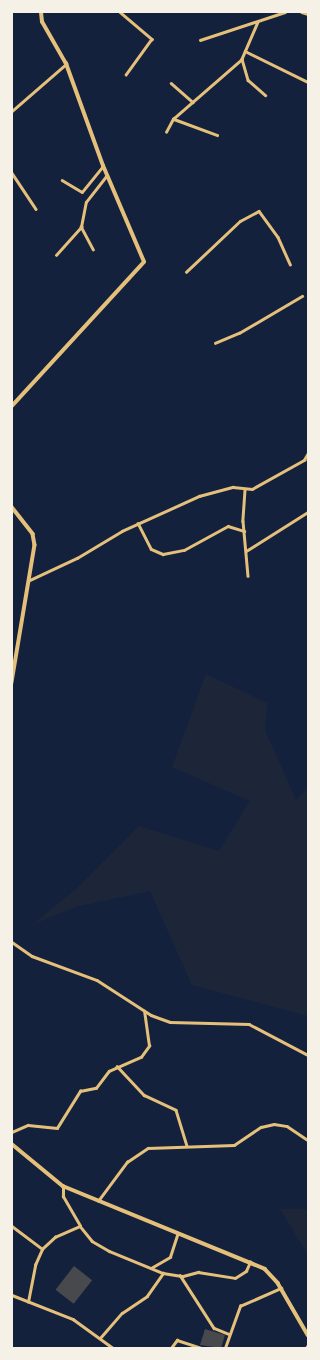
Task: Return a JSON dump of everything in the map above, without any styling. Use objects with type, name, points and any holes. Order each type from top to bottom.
[{"type":"main road","points":[[12,406],[144,262],[103,166],[66,64],[42,22],[41,12]]},
{"type":"main road","points":[[302,12],[308,14]]},
{"type":"main road","points":[[12,507],[33,534],[30,580],[12,683]]},
{"type":"main road","points":[[12,1144],[63,1186],[250,1261],[265,1269],[281,1288],[308,1335]]},
{"type":"street","points":[[120,12],[152,39],[126,75]]},
{"type":"street","points":[[200,40],[285,12]]},
{"type":"street","points":[[166,132],[173,119],[242,59],[258,22]]},
{"type":"street","points":[[246,51],[308,82]]},
{"type":"street","points":[[242,59],[248,80],[265,95]]},
{"type":"street","points":[[12,111],[66,64]]},
{"type":"street","points":[[172,83],[193,102]]},
{"type":"street","points":[[173,119],[216,135]]},
{"type":"street","points":[[62,180],[82,192],[103,166]]},
{"type":"street","points":[[12,173],[36,209]]},
{"type":"street","points":[[56,255],[81,227],[86,202],[107,175]]},
{"type":"street","points":[[186,272],[240,221],[259,211],[278,237],[290,264]]},
{"type":"street","points":[[81,227],[94,250]]},
{"type":"street","points":[[215,343],[239,333],[302,296]]},
{"type":"street","points":[[30,580],[138,523],[199,496],[233,487],[245,490],[271,480],[304,460],[308,453]]},
{"type":"street","points":[[245,490],[244,531],[248,576]]},
{"type":"street","points":[[246,551],[308,512]]},
{"type":"street","points":[[138,523],[151,549],[163,554],[184,550],[228,526],[244,531]]},
{"type":"street","points":[[12,942],[32,956],[97,980],[144,1010],[170,1022],[249,1024],[308,1055]]},
{"type":"street","points":[[12,1132],[28,1125],[57,1128],[74,1097],[80,1091],[96,1088],[103,1076],[117,1066],[145,1052],[148,1046],[144,1010]]},
{"type":"street","points":[[117,1066],[138,1090],[158,1104],[176,1110],[187,1145]]},
{"type":"street","points":[[98,1201],[127,1162],[148,1148],[187,1145],[234,1145],[261,1127],[274,1124],[287,1126],[308,1140]]},
{"type":"street","points":[[63,1186],[63,1197],[80,1226],[92,1241],[109,1251],[163,1273],[180,1275],[198,1272],[235,1278],[246,1271],[250,1261]]},
{"type":"street","points":[[12,1226],[42,1249]]},
{"type":"street","points":[[28,1302],[35,1265],[42,1249],[55,1237],[80,1226]]},
{"type":"street","points":[[151,1268],[170,1257],[179,1232]]},
{"type":"street","points":[[100,1338],[122,1313],[147,1296],[163,1273]]},
{"type":"street","points":[[180,1275],[214,1328],[229,1334]]},
{"type":"street","points":[[225,1348],[240,1306],[281,1288]]},
{"type":"street","points":[[12,1295],[67,1316],[113,1348]]},
{"type":"street","points":[[171,1348],[177,1340],[201,1348]]},
{"type":"shaded area","points":[[206,674],[267,703],[265,730],[296,800],[308,788],[308,1016],[192,985],[150,891],[79,906],[33,924],[76,889],[139,826],[219,851],[250,801],[172,767]]},
{"type":"shaded area","points":[[280,1209],[308,1209],[308,1255]]},
{"type":"building","points":[[74,1266],[92,1280],[74,1304],[56,1290]]},
{"type":"building","points":[[205,1329],[225,1335],[221,1348],[200,1345]]}]
